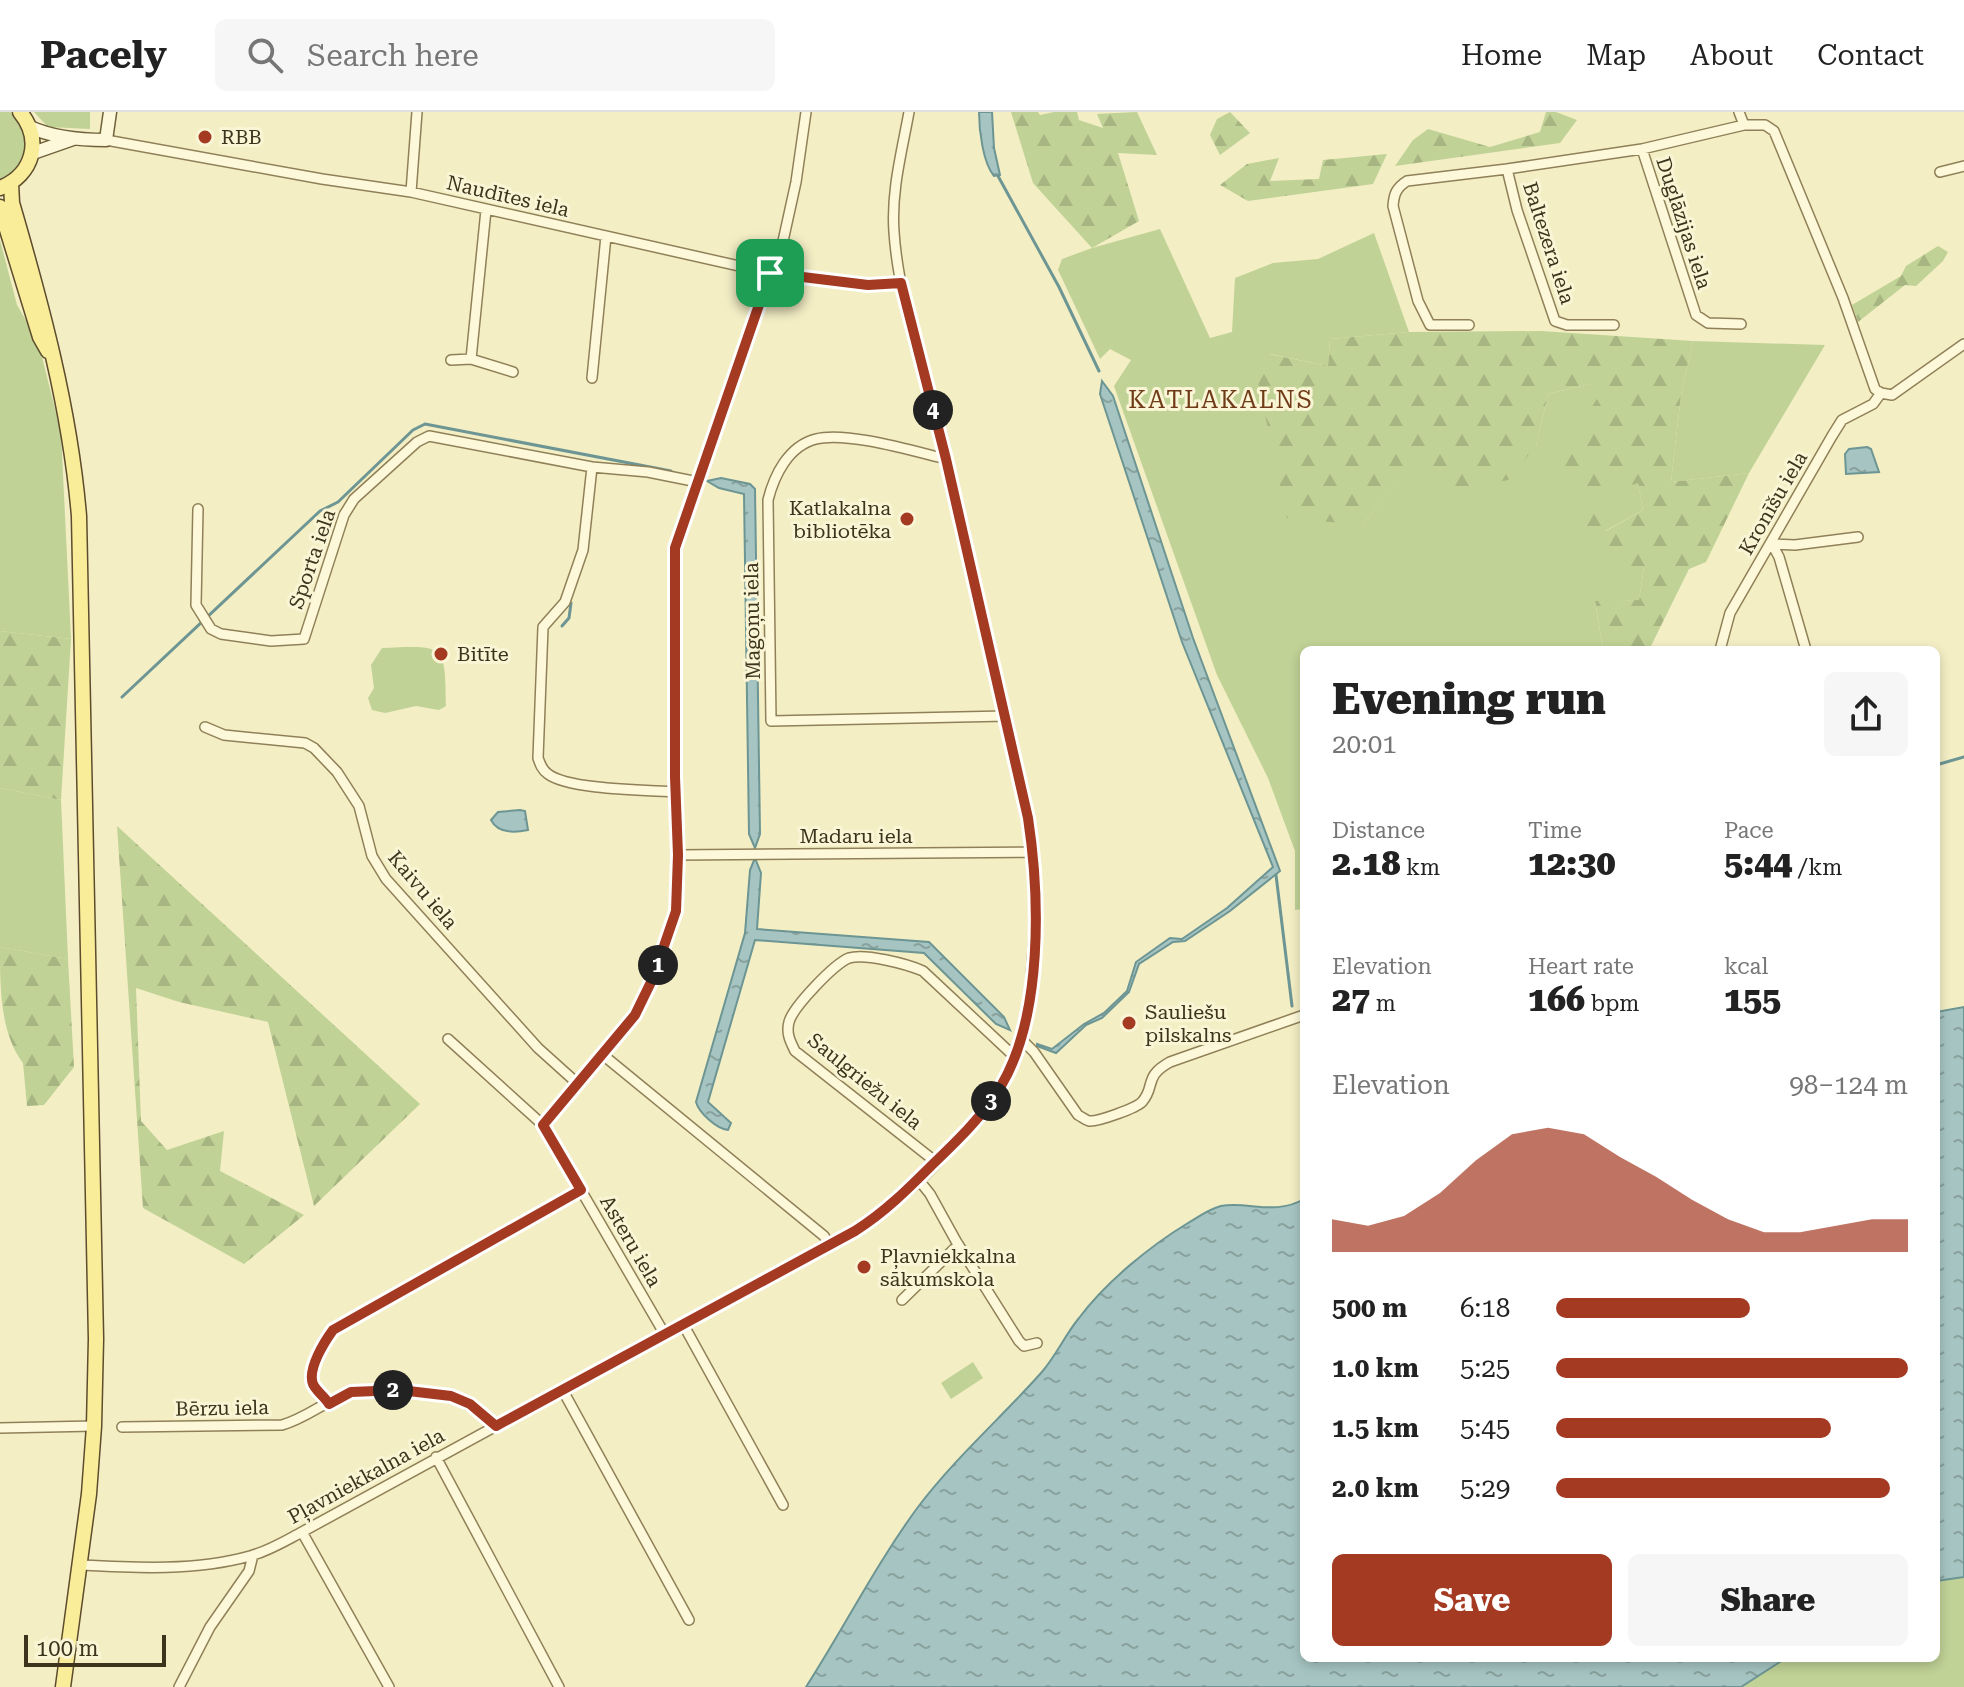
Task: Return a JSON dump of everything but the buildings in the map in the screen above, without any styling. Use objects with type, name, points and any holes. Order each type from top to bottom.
[{"type":"main road","points":[[30,127],[73,139],[106,140],[110,112]]},
{"type":"main road","points":[[21,113],[30,127],[33,153],[22,174],[6,186],[49,332],[51,355],[70,439],[79,516],[96,1339],[94,1426],[81,1565],[63,1687]]},
{"type":"main road","points":[[33,153],[73,139]]},
{"type":"main road","points":[[0,207],[40,337],[51,355]]},
{"type":"street","points":[[411,192],[417,112]]},
{"type":"street","points":[[543,1125],[603,1055],[645,998],[668,941],[676,911],[675,548],[773,273],[796,182],[806,112]]},
{"type":"street","name":"Pļavniekkalna iela","points":[[81,1565],[176,1567],[253,1555],[302,1532],[855,1231],[891,1207],[989,1103],[1015,1057],[1027,1022],[1035,936],[1033,852],[1006,716],[901,283],[894,210],[896,179],[909,112]]},
{"type":"street","points":[[1739,112],[1744,125],[1765,125],[1774,131],[1852,322],[1875,389],[1881,393]]},
{"type":"street","name":"Duglāzijas iela","points":[[1741,324],[1708,323],[1696,315],[1642,149],[1744,125]]},
{"type":"street","name":"Naudītes iela","points":[[106,140],[411,192],[773,273],[868,285],[901,283]]},
{"type":"street","name":"Baltezera iela","points":[[1614,325],[1567,325],[1555,321],[1517,210],[1507,169],[1642,149]]},
{"type":"street","points":[[1940,172],[1964,166]]},
{"type":"street","points":[[1469,325],[1430,325],[1418,301],[1393,206],[1394,194],[1407,181],[1507,169]]},
{"type":"street","points":[[471,359],[486,210]]},
{"type":"street","points":[[592,378],[606,236]]},
{"type":"street","name":"Kronīšu iela","points":[[1721,646],[1730,613],[1842,420],[1873,404],[1881,393],[1892,395],[1964,344]]},
{"type":"street","points":[[451,360],[471,359],[513,372]]},
{"type":"street","name":"Sporta iela","points":[[198,509],[196,605],[211,629],[221,634],[271,641],[304,639],[344,515],[354,499],[417,442],[429,436],[592,467],[648,472],[698,482]]},
{"type":"street","name":"Magoņu iela","points":[[946,459],[857,440],[813,439],[791,455],[774,477],[768,500],[771,721],[1006,716]]},
{"type":"street","points":[[592,467],[583,550],[565,602],[543,627],[538,758],[541,766],[558,780],[676,792]]},
{"type":"street","points":[[1772,544],[1795,545],[1858,537]]},
{"type":"street","points":[[1772,544],[1779,557],[1805,646]]},
{"type":"street","name":"Kaivu iela","points":[[205,727],[224,735],[305,743],[325,757],[359,806],[372,856],[386,879],[538,1048],[578,1084]]},
{"type":"street","name":"Madaru iela","points":[[678,855],[1033,852]]},
{"type":"street","name":"Saulgriežu iela","points":[[936,1162],[795,1051],[788,1038],[790,1019],[830,970],[852,957],[906,963],[923,971],[1015,1057]]},
{"type":"street","points":[[1022,1040],[1034,1052],[1078,1115],[1087,1121],[1137,1106],[1143,1101],[1153,1074],[1160,1068],[1300,1016]]},
{"type":"street","name":"Asteru iela","points":[[448,1039],[543,1125],[664,1333]]},
{"type":"street","points":[[603,1055],[824,1236],[829,1244]]},
{"type":"street","points":[[918,1179],[1019,1341],[1029,1347],[1037,1343]]},
{"type":"street","points":[[329,1404],[313,1385],[312,1379],[317,1357],[333,1330],[581,1190]]},
{"type":"street","points":[[902,1300],[935,1266],[954,1249],[960,1248]]},
{"type":"street","points":[[683,1324],[783,1505]]},
{"type":"street","points":[[562,1389],[689,1620]]},
{"type":"street","name":"Bērzu iela","points":[[122,1427],[282,1425],[295,1422],[351,1392],[400,1390],[451,1396],[470,1404],[496,1426]]},
{"type":"street","points":[[0,1428],[94,1426]]},
{"type":"street","points":[[436,1457],[559,1687]]},
{"type":"street","points":[[302,1532],[389,1687]]},
{"type":"street","points":[[179,1687],[210,1627],[249,1571],[253,1555]]},
{"type":"green space","points":[[0,112],[10,112],[16,117],[27,144],[21,165],[0,182]]},
{"type":"green space","points":[[34,112],[90,112],[90,129],[48,127]]},
{"type":"green space","points":[[1011,112],[1038,112],[1040,115],[1077,112],[1079,120],[1103,128],[1097,114],[1137,112],[1157,155],[1118,153],[1139,221],[1092,248],[1033,183]]},
{"type":"green space","points":[[1230,112],[1250,133],[1220,155],[1210,135],[1217,119]]},
{"type":"green space","points":[[1546,112],[1556,112],[1577,120],[1560,143],[1395,166],[1413,140],[1428,129],[1490,147],[1540,132]]},
{"type":"green space","points":[[1387,154],[1373,184],[1248,201],[1220,185],[1247,164],[1279,158],[1270,181],[1319,179],[1323,160]]},
{"type":"green space","points":[[1160,229],[1210,338],[1232,332],[1235,278],[1273,263],[1318,259],[1374,233],[1409,332],[1330,339],[1328,366],[1270,354],[1362,525],[1411,466],[1536,446],[1548,394],[1590,384],[1603,390],[1638,483],[1643,510],[1605,531],[1595,506],[1574,526],[1644,567],[1639,600],[1595,602],[1602,646],[1300,646],[1300,909],[1295,910],[1295,851],[1268,778],[1217,675],[1114,386],[1131,360],[1110,349],[1100,359],[1058,270],[1062,259]]},
{"type":"green space","points":[[0,240],[17,305],[38,341],[61,433],[71,639],[0,631]]},
{"type":"green space","points":[[1938,246],[1948,252],[1943,261],[1916,286],[1905,285],[1858,322],[1852,305],[1901,276],[1906,266]]},
{"type":"green space","points":[[1541,331],[1693,341],[1681,395],[1671,482],[1749,473],[1706,562],[1689,569],[1651,646],[1602,646],[1595,601],[1639,600],[1644,567],[1612,576],[1573,526],[1595,505],[1606,531],[1643,510],[1638,483],[1592,498],[1559,458],[1602,391],[1590,384],[1548,394],[1536,446],[1508,480],[1449,492],[1411,467],[1362,525],[1287,518],[1255,368],[1269,354],[1328,366],[1330,339],[1409,332]]},
{"type":"green space","points":[[1693,341],[1825,345],[1749,473],[1671,482],[1681,395]]},
{"type":"green space","points":[[0,631],[71,639],[61,800],[0,788]]},
{"type":"green space","points":[[419,647],[438,653],[445,670],[446,706],[439,710],[416,706],[385,713],[372,710],[368,698],[374,688],[371,665],[382,648]]},
{"type":"green space","points":[[0,788],[61,800],[68,959],[0,947]]},
{"type":"green space","points":[[117,826],[420,1104],[314,1206],[268,1022],[179,1002],[136,988],[141,1121],[167,1150],[224,1131],[220,1171],[304,1215],[244,1264],[143,1208]]},
{"type":"green space","points":[[0,947],[68,959],[74,1067],[44,1105],[27,1106],[23,1063],[10,1038],[3,1009]]},
{"type":"green space","points":[[973,1362],[983,1378],[951,1399],[941,1383]]},
{"type":"green space","points":[[1964,1577],[1964,1687],[1741,1687],[1780,1662],[1940,1662],[1940,1580]]},
{"type":"water","points":[[979,112],[992,112],[994,148],[1000,175],[994,176],[984,155]]},
{"type":"water","points":[[1102,381],[1113,396],[1193,638],[1280,871],[1230,911],[1185,941],[1173,942],[1139,964],[1129,992],[1102,1018],[1086,1025],[1056,1053],[1037,1044],[1052,1049],[1084,1024],[1104,1013],[1127,991],[1136,962],[1170,938],[1182,939],[1227,908],[1273,867],[1182,642],[1100,394]]},
{"type":"water","points":[[1849,449],[1871,449],[1879,472],[1846,474],[1845,454]]},
{"type":"water","points":[[721,478],[750,484],[755,489],[760,834],[755,848],[749,834],[744,494],[719,488],[707,481]]},
{"type":"water","points":[[525,811],[528,830],[502,830],[491,820],[498,812]]},
{"type":"water","points":[[755,858],[761,873],[757,929],[929,942],[1004,1017],[1010,1030],[996,1024],[924,953],[755,940],[708,1102],[731,1123],[728,1130],[714,1124],[696,1102],[745,933],[750,870]]},
{"type":"water","points":[[1964,1007],[1964,1577],[1940,1580],[1940,1011]]},
{"type":"water","points":[[1300,1201],[1300,1662],[1780,1662],[1741,1687],[806,1687],[918,1507],[1041,1373],[1079,1318],[1115,1278],[1159,1242],[1212,1209],[1231,1205],[1283,1207]]},
{"type":"waterway","points":[[998,176],[1059,287],[1099,371]]},
{"type":"waterway","points":[[122,697],[320,511],[338,502],[413,430],[425,424],[671,471]]},
{"type":"waterway","points":[[562,626],[569,618],[571,603]]},
{"type":"waterway","points":[[1940,764],[1964,757]]},
{"type":"waterway","points":[[1276,875],[1292,1006]]},
{"type":"place","name":"RBB","points":[[205,137]]},
{"type":"place","name":"Katlakalna bibliotēka","points":[[907,519]]},
{"type":"place","name":"Bitīte","points":[[441,654]]},
{"type":"place","name":"Sauliešu pilskalns","points":[[1129,1023]]},
{"type":"place","name":"Pļavniekkalna sākumskola","points":[[864,1267]]},
{"type":"district","name":"KATLAKALNS","points":[[1221,400]]},
{"type":"route","points":[[770,273],[868,285],[901,283],[946,459],[1028,818],[1033,852],[1035,936],[1027,1022],[1022,1040],[1009,1070],[989,1103],[891,1207],[855,1231],[496,1426],[470,1404],[451,1396],[400,1390],[351,1392],[329,1404],[313,1385],[312,1379],[317,1357],[333,1330],[581,1190],[543,1125],[635,1015],[645,998],[674,924],[678,855],[675,548],[770,273]]}]
